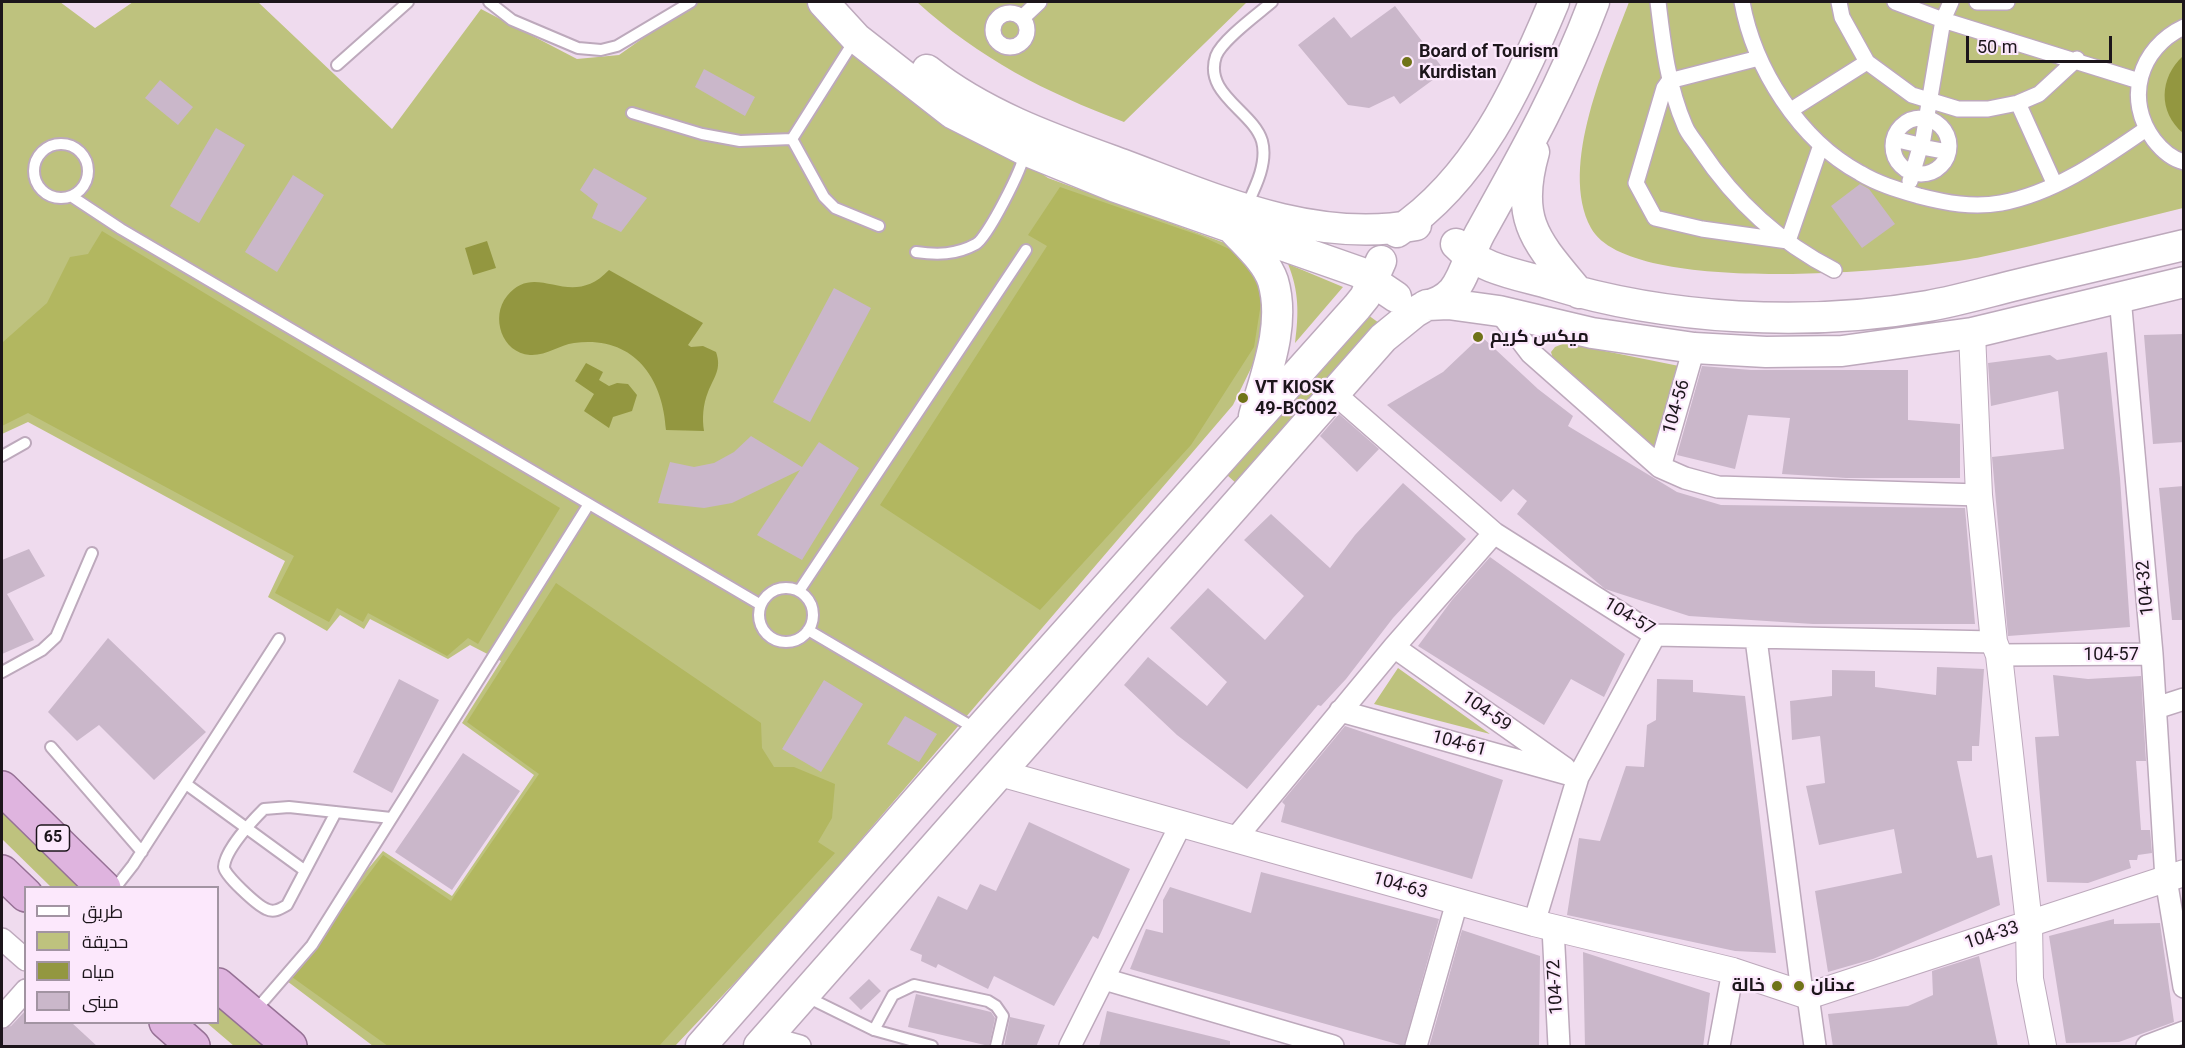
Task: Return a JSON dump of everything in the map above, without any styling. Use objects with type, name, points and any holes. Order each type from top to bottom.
[{"type":"highway","name":"65","points":[[2,788],[102,886]]},
{"type":"highway","points":[[2,872],[24,893]]},
{"type":"highway","points":[[219,986],[290,1047]]},
{"type":"highway","points":[[167,1024],[194,1047]]},
{"type":"main road","points":[[823,2],[856,38],[952,113],[1025,150],[1116,187],[1237,217],[1374,230],[1429,225],[1442,230],[1462,259],[1579,293],[1664,311],[1697,314],[1824,316],[1929,306],[2184,245]]},
{"type":"main road","points":[[847,2],[866,22],[948,87],[1027,129],[1237,217],[1359,272],[1383,279],[1407,303],[1459,305],[1499,311],[1592,333],[1694,348],[1842,351],[1972,333],[2184,282]]},
{"type":"main road","points":[[701,1047],[979,730],[1383,279],[1388,242],[1444,193],[1498,118],[1518,84],[1554,2]]},
{"type":"main road","points":[[764,1042],[1392,328],[1427,305],[1440,302],[1451,294],[1462,259],[1541,124],[1576,49],[1594,2]]},
{"type":"main road","points":[[1541,124],[1529,167],[1526,204],[1528,219],[1535,237],[1579,293]]},
{"type":"main road","points":[[1237,217],[1272,280],[1277,306],[1274,344],[1252,423]]},
{"type":"main road","points":[[866,859],[899,887]]},
{"type":"street","points":[[1022,18],[1039,2]]},
{"type":"street","points":[[1658,2],[1669,81],[1686,129],[1717,176],[1732,194],[1788,241],[1834,270]]},
{"type":"street","points":[[1742,2],[1759,58],[1780,97],[1821,145],[1858,173],[1907,192],[1943,203],[1982,205],[2019,198],[2085,171],[2146,129]]},
{"type":"street","points":[[1839,2],[1842,17],[1867,62],[1912,95],[1958,109],[1988,109],[2018,103],[2038,94],[2077,59]]},
{"type":"street","points":[[1895,2],[1943,20],[2077,59],[2139,81]]},
{"type":"street","points":[[1907,192],[1927,120],[1943,20],[1951,2]]},
{"type":"street","points":[[1977,2],[2007,2]]},
{"type":"street","points":[[2184,27],[2167,36],[2154,49],[2139,81],[2140,114],[2146,129],[2160,148],[2184,162]]},
{"type":"street","points":[[1759,58],[1669,81],[1664,88],[1636,183],[1655,218],[1702,229],[1788,241]]},
{"type":"street","points":[[1791,110],[1867,62]]},
{"type":"street","points":[[2018,103],[2055,185]]},
{"type":"street","points":[[1927,120],[1944,131],[1948,152],[1944,162],[1934,171],[1913,173],[1897,162],[1893,149],[1894,138],[1907,122],[1927,120]]},
{"type":"street","points":[[1894,138],[1948,152]]},
{"type":"street","points":[[1788,241],[1821,145]]},
{"type":"street","name":"104-32","points":[[2120,297],[2156,708],[2175,876],[2184,987]]},
{"type":"street","points":[[1499,311],[1531,353],[1660,467],[1685,478],[1718,487],[1980,495]]},
{"type":"street","points":[[1972,333],[1980,495],[2029,924],[2030,979],[2043,1047]]},
{"type":"street","name":"104-56","points":[[1660,467],[1694,348]]},
{"type":"street","name":"104-57","points":[[1335,394],[1494,533],[1655,635],[2152,654]]},
{"type":"street","points":[[1235,839],[1394,647],[1494,533]]},
{"type":"street","points":[[1543,926],[1578,777],[1655,635]]},
{"type":"street","points":[[1756,639],[1805,994],[1815,1047]]},
{"type":"street","name":"104-59","points":[[1394,647],[1578,777]]},
{"type":"street","points":[[2156,708],[2184,699]]},
{"type":"street","name":"104-61","points":[[1340,711],[1578,777]]},
{"type":"street","name":"104-63","points":[[1000,773],[1543,926],[1733,970],[1805,994]]},
{"type":"street","points":[[1070,1047],[1181,824]]},
{"type":"street","name":"104-33","points":[[1805,994],[2175,876]]},
{"type":"street","points":[[1416,1047],[1457,902]]},
{"type":"street","name":"104-72","points":[[1543,926],[1559,1047]]},
{"type":"street","points":[[2,939],[24,958]]},
{"type":"street","points":[[1719,1047],[1733,970]]},
{"type":"street","points":[[1104,979],[1333,1047]]},
{"type":"street","points":[[2,1017],[24,992]]},
{"type":"street","points":[[2147,1047],[2184,1032]]},
{"type":"street","points":[[764,1042],[800,1047]]},
{"type":"lane","points":[[337,65],[408,2]]},
{"type":"lane","points":[[489,2],[512,20],[556,39],[578,48],[601,50],[617,46],[690,2]]},
{"type":"lane","points":[[1237,217],[1259,175],[1262,143],[1258,133],[1219,87],[1213,72],[1220,49],[1272,2]]},
{"type":"lane","points":[[792,139],[856,38]]},
{"type":"lane","points":[[632,113],[702,134],[740,141],[792,139]]},
{"type":"lane","points":[[792,139],[824,197],[836,208],[879,226]]},
{"type":"lane","points":[[71,196],[83,185],[87,177],[85,161],[75,148],[67,145],[50,146],[38,157],[34,165],[36,181],[47,194],[63,198],[71,196],[121,229],[761,605]]},
{"type":"lane","points":[[916,252],[942,256],[978,244],[1008,195],[1024,162],[1025,150]]},
{"type":"lane","points":[[799,591],[1026,250]]},
{"type":"lane","points":[[2,456],[25,443]]},
{"type":"lane","points":[[252,1015],[312,945],[589,504]]},
{"type":"lane","points":[[2,672],[42,650],[56,637],[92,553]]},
{"type":"lane","points":[[781,589],[799,591],[811,604],[813,613],[808,630],[795,640],[778,641],[764,630],[760,622],[761,605],[772,592],[781,589]]},
{"type":"lane","points":[[808,630],[979,730]]},
{"type":"lane","points":[[116,886],[142,852],[279,639]]},
{"type":"lane","points":[[51,747],[142,852]]},
{"type":"lane","points":[[186,784],[304,870]]},
{"type":"lane","points":[[336,812],[287,905],[277,911],[266,909],[226,876],[224,866],[246,828],[264,809],[274,807],[336,812],[391,818]]},
{"type":"lane","points":[[874,1030],[893,995],[914,985],[988,1001],[996,1006],[1003,1016],[996,1047]]},
{"type":"lane","points":[[804,995],[874,1030],[932,1047]]},
{"type":"green space","points":[[2,2],[60,2],[95,28],[133,2],[258,2],[392,129],[481,9],[577,59],[619,55],[694,2],[814,2],[866,52],[1048,178],[1233,246],[1249,256],[1265,298],[1259,352],[1233,405],[775,940],[675,1046],[373,1046],[279,975],[383,851],[452,896],[534,775],[462,723],[501,661],[470,645],[448,659],[370,619],[364,629],[340,615],[327,631],[268,597],[285,561],[28,422],[2,434]]},
{"type":"green space","points":[[917,2],[1247,2],[1124,122],[1067,99],[1014,72],[965,41]]},
{"type":"green space","points":[[1629,2],[2183,2],[2183,208],[1981,257],[1896,268],[1774,274],[1713,272],[1658,264],[1616,250],[1591,228],[1582,203],[1580,175],[1589,114]]},
{"type":"green space","points":[[1288,264],[1343,287],[1295,343],[1297,302]]},
{"type":"green space","points":[[1368,315],[1379,323],[1237,484],[1227,475]]},
{"type":"green space","points":[[1565,343],[1679,366],[1657,449],[1554,362],[1551,352],[1555,347]]},
{"type":"green space","points":[[1398,668],[1490,734],[1374,704]]},
{"type":"green space","points":[[2,801],[90,886],[50,886],[2,839]]},
{"type":"green space","points":[[219,998],[275,1046],[234,1046],[208,1024],[219,1024]]},
{"type":"shaded area","points":[[1060,187],[1201,236],[1253,260],[1261,303],[1254,347],[1191,445],[1040,610],[880,505],[1047,246],[1028,235]]},
{"type":"shaded area","points":[[102,231],[560,508],[478,644],[468,638],[447,656],[368,613],[363,622],[337,608],[329,622],[275,593],[294,556],[28,413],[2,426],[3,342],[47,303],[70,257],[88,254]]},
{"type":"shaded area","points":[[556,583],[761,723],[762,748],[774,767],[794,767],[835,784],[832,818],[818,842],[835,853],[659,1046],[388,1046],[292,977],[383,855],[451,901],[539,774],[467,722]]},
{"type":"water","points":[[2183,56],[2183,133],[2169,115],[2165,95],[2169,74]]},
{"type":"water","points":[[487,241],[496,268],[473,275],[465,248]]},
{"type":"water","points":[[609,270],[703,323],[688,345],[703,346],[716,352],[718,358],[716,373],[704,406],[704,431],[666,430],[659,393],[651,377],[628,353],[613,346],[595,342],[574,343],[542,354],[530,355],[520,353],[506,341],[499,323],[499,314],[507,296],[518,286],[530,282],[580,287],[594,282]]},
{"type":"water","points":[[586,363],[603,372],[599,380],[609,386],[617,383],[628,384],[637,395],[632,411],[613,417],[609,428],[584,411],[594,394],[575,381]]},
{"type":"building","points":[[1395,6],[1445,71],[1400,104],[1394,96],[1369,108],[1348,105],[1298,45],[1334,17],[1351,38]]},
{"type":"building","points":[[704,69],[755,97],[745,116],[695,87]]},
{"type":"building","points":[[160,80],[193,107],[178,125],[145,98]]},
{"type":"building","points":[[216,128],[245,145],[199,223],[170,206]]},
{"type":"building","points":[[594,168],[647,198],[621,232],[592,218],[598,204],[580,190]]},
{"type":"building","points":[[293,175],[324,195],[277,272],[245,252]]},
{"type":"building","points":[[1860,184],[1869,189],[1895,224],[1862,248],[1831,206]]},
{"type":"building","points":[[834,288],[871,308],[810,422],[773,402]]},
{"type":"building","points":[[2184,334],[2184,442],[2153,444],[2144,335]]},
{"type":"building","points":[[1481,336],[1538,389],[1573,416],[1568,426],[1677,492],[1721,505],[1965,508],[1975,624],[1813,624],[1689,616],[1605,589],[1517,514],[1527,501],[1513,489],[1501,502],[1387,405],[1443,372]]},
{"type":"building","points":[[2107,352],[2120,478],[2130,627],[2008,636],[1992,457],[2064,449],[2058,391],[1991,406],[1988,363],[2050,355],[2057,360]]},
{"type":"building","points":[[1702,366],[1751,370],[1908,370],[1908,420],[1960,424],[1960,478],[1846,478],[1782,474],[1790,418],[1748,415],[1735,469],[1677,455]]},
{"type":"building","points":[[1339,414],[1379,449],[1357,472],[1320,436]]},
{"type":"building","points":[[751,436],[802,467],[819,442],[859,468],[802,560],[757,535],[800,470],[732,503],[704,508],[658,503],[670,462],[694,467],[714,463],[734,452]]},
{"type":"building","points":[[1403,483],[1466,539],[1393,618],[1346,679],[1321,706],[1318,705],[1247,789],[1177,735],[1124,685],[1148,657],[1207,706],[1227,682],[1170,628],[1208,588],[1265,640],[1304,596],[1244,540],[1271,514],[1330,568],[1355,535]]},
{"type":"building","points":[[2184,486],[2184,620],[2172,620],[2159,488]]},
{"type":"building","points":[[29,549],[45,576],[7,594],[34,640],[2,654],[2,560]]},
{"type":"building","points":[[1490,557],[1625,654],[1604,697],[1571,679],[1544,725],[1418,646],[1452,600]]},
{"type":"building","points":[[108,638],[206,732],[154,780],[99,725],[77,741],[48,712]]},
{"type":"building","points":[[1937,667],[1984,669],[1979,746],[1972,746],[1972,761],[1957,761],[1977,858],[1992,855],[2000,905],[1873,959],[1828,972],[1815,891],[1902,873],[1894,829],[1819,845],[1806,786],[1825,783],[1820,736],[1792,740],[1790,701],[1832,696],[1832,670],[1875,671],[1875,687],[1936,695]]},
{"type":"building","points":[[2053,675],[2088,679],[2141,676],[2146,761],[2136,761],[2141,830],[2150,830],[2152,853],[2138,855],[2137,860],[2129,860],[2131,868],[2088,883],[2047,882],[2035,737],[2059,736]]},
{"type":"building","points":[[399,679],[439,700],[392,793],[353,772]]},
{"type":"building","points":[[1657,679],[1693,680],[1693,692],[1745,696],[1776,953],[1735,951],[1567,915],[1579,838],[1600,841],[1626,766],[1644,767],[1647,725],[1656,720]]},
{"type":"building","points":[[824,680],[863,704],[821,772],[782,749]]},
{"type":"building","points":[[905,716],[937,734],[919,762],[887,744]]},
{"type":"building","points":[[1345,726],[1503,780],[1472,879],[1281,822],[1285,805],[1282,802]]},
{"type":"building","points":[[463,753],[520,791],[452,890],[395,852]]},
{"type":"building","points":[[1029,822],[1130,869],[1098,939],[1093,936],[1054,1006],[994,976],[988,989],[938,964],[936,968],[921,961],[922,955],[910,950],[938,896],[967,910],[980,884],[996,891]]},
{"type":"building","points":[[1261,872],[1439,919],[1404,1046],[1130,969],[1146,929],[1163,933],[1163,900],[1170,887],[1251,913]]},
{"type":"building","points":[[2114,919],[2114,924],[2160,923],[2174,1022],[2119,1042],[2066,1043],[2049,936]]},
{"type":"building","points":[[1462,930],[1540,956],[1539,1047],[1429,1047]]},
{"type":"building","points":[[1583,952],[1710,993],[1703,1047],[1585,1047]]},
{"type":"building","points":[[1979,956],[1998,1047],[1833,1047],[1828,1014],[1908,1006],[1933,995],[1932,971]]},
{"type":"building","points":[[869,979],[881,991],[861,1010],[849,998]]},
{"type":"building","points":[[916,994],[991,1012],[995,1018],[989,1046],[908,1027]]},
{"type":"building","points":[[1107,1011],[1230,1041],[1230,1047],[1099,1047]]},
{"type":"building","points":[[24,1012],[24,1024],[73,1024],[98,1047],[2,1047],[2,1029],[11,1026]]},
{"type":"building","points":[[1010,1017],[1045,1025],[1036,1047],[1004,1047]]},
{"type":"place","name":"Board of Tourism Kurdistan","points":[[1407,62]]},
{"type":"place","name":"ميكس كريم","points":[[1478,337]]},
{"type":"place","name":"VT KIOSK 49-BC002","points":[[1243,398]]},
{"type":"place","name":"خالة","points":[[1777,986]]},
{"type":"place","name":"عدنان","points":[[1799,986]]}]
